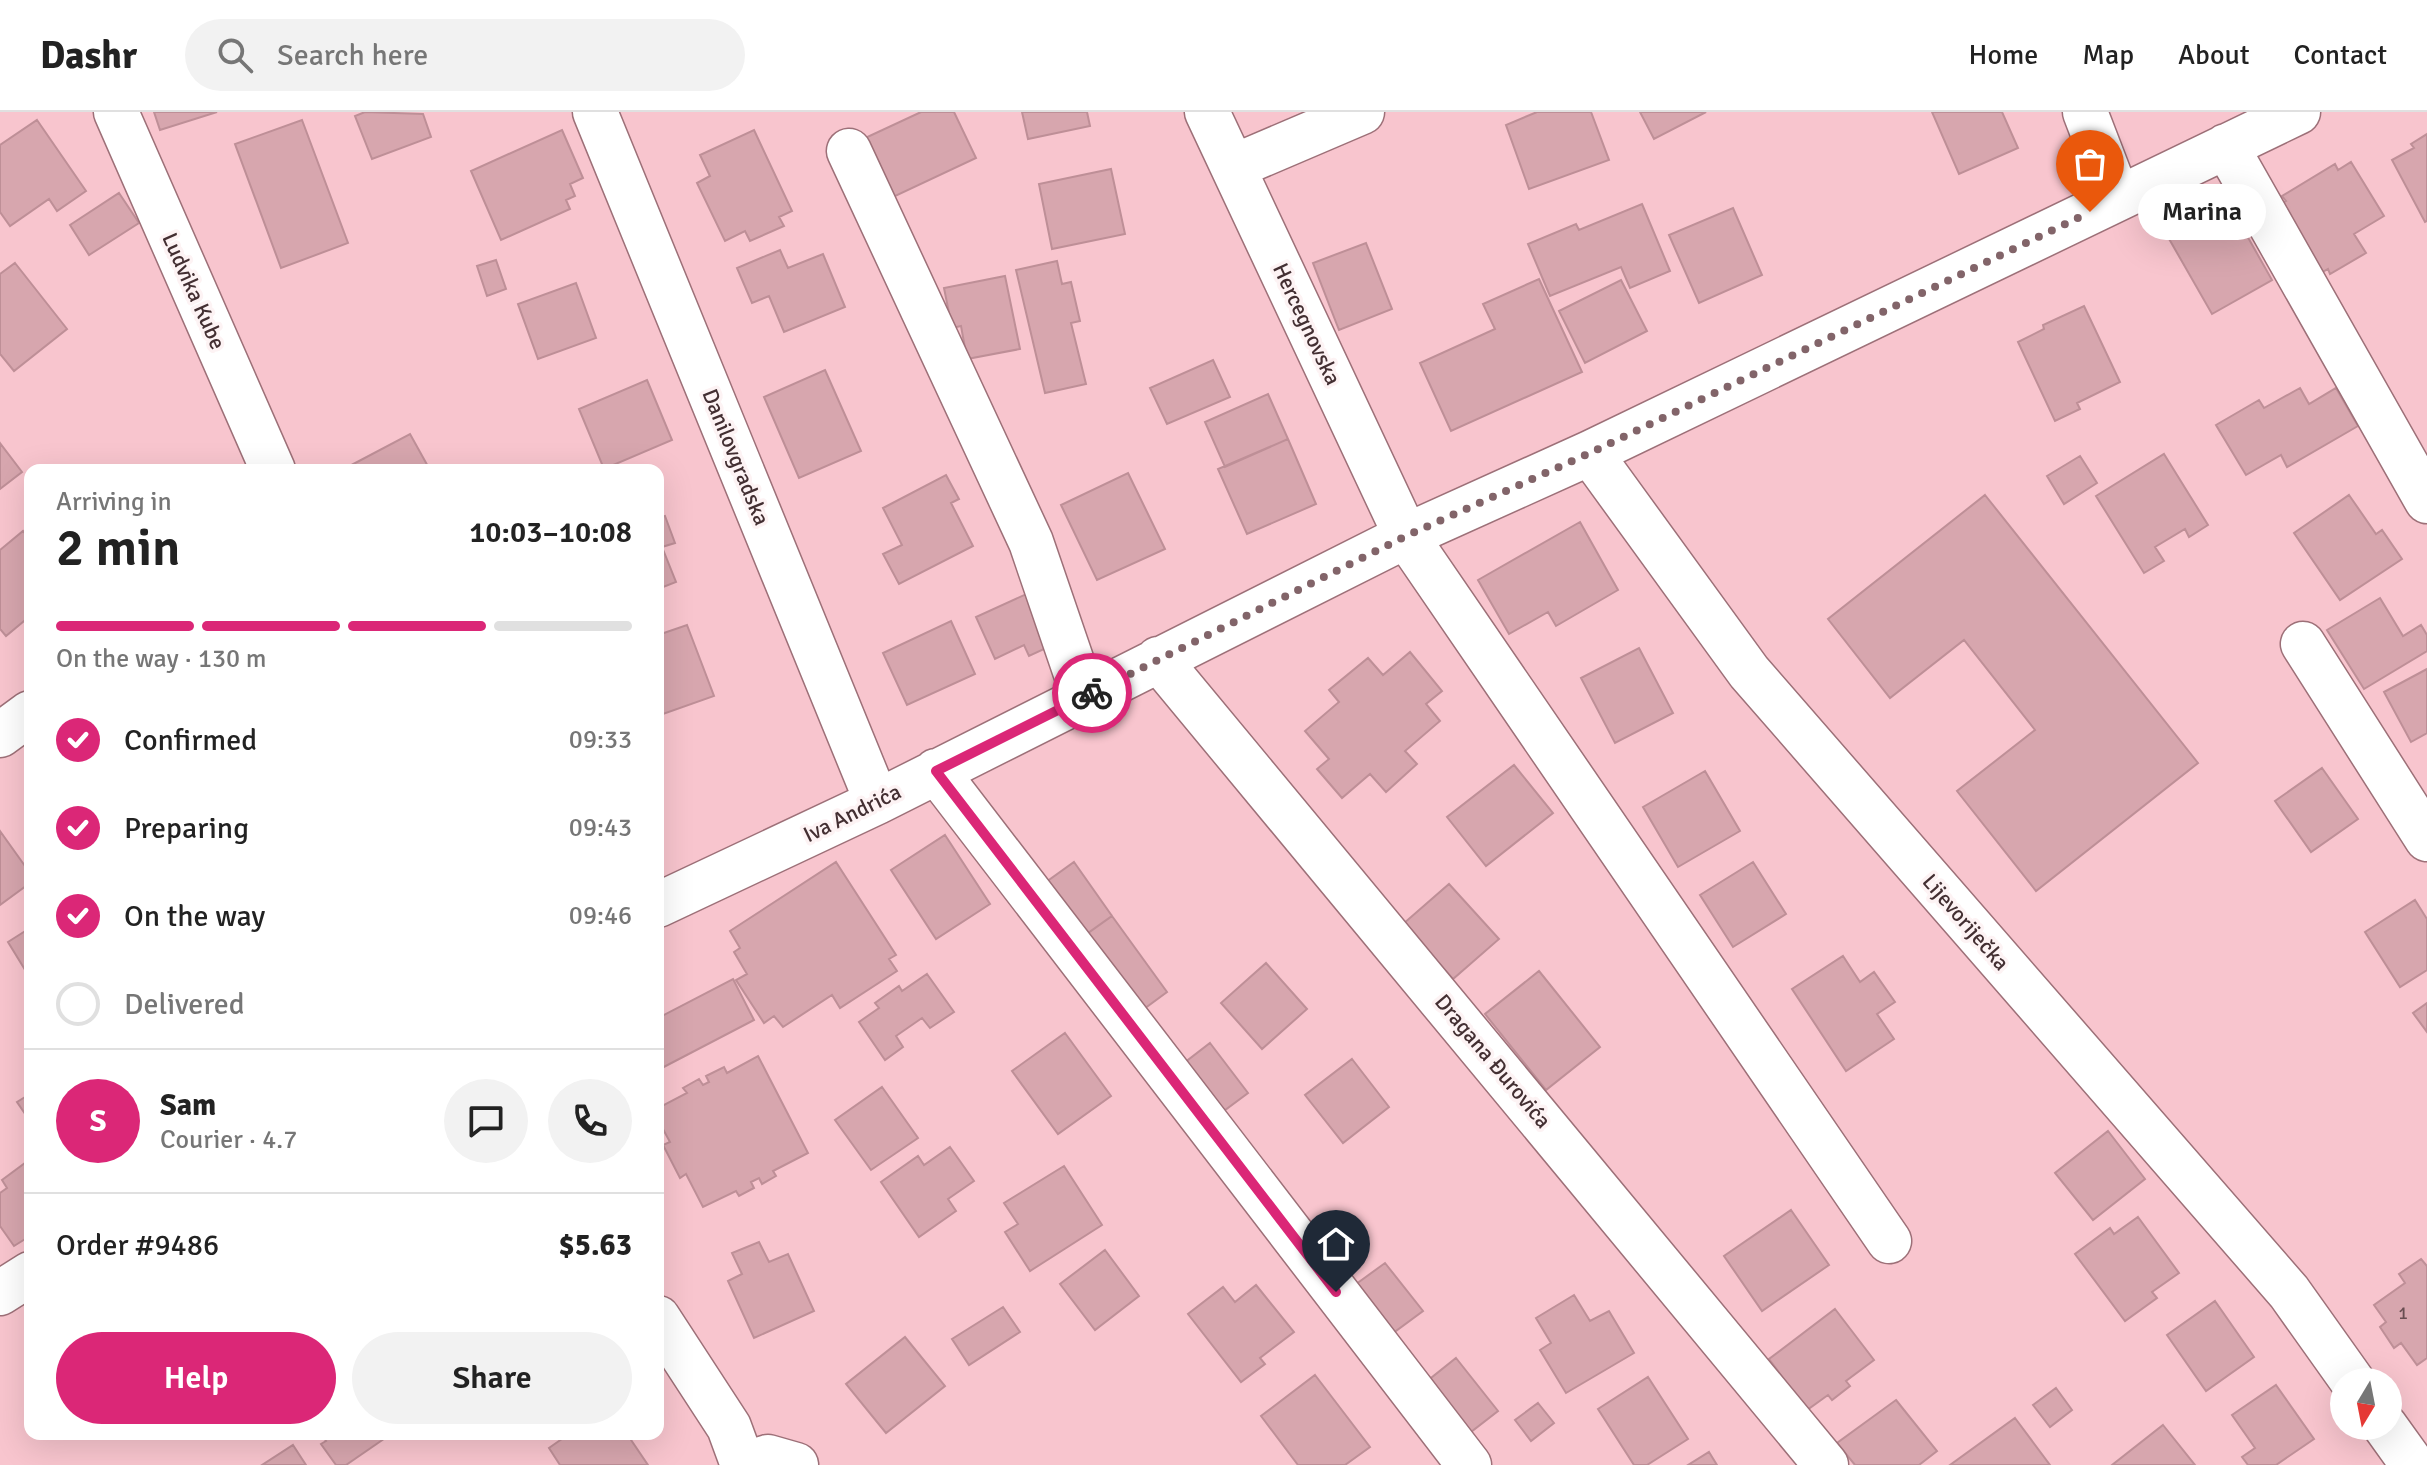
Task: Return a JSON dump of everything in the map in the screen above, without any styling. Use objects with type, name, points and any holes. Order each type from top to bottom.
[{"type":"street","name":"Ludvika Kube","points":[[116,112],[270,464]]},
{"type":"street","name":"Danilovgradska","points":[[595,112],[877,802]]},
{"type":"street","name":"Hercegnovska","points":[[1207,112],[1406,536],[1889,1241]]},
{"type":"street","points":[[1233,167],[1362,112]]},
{"type":"street","points":[[2085,112],[2118,198]]},
{"type":"street","name":"Iva Andrića","points":[[664,902],[877,802],[1406,536],[1590,453],[2298,112]]},
{"type":"street","points":[[2226,146],[2427,501]]},
{"type":"street","points":[[849,151],[1031,542],[1084,697]]},
{"type":"street","name":"Lijevoriječka","points":[[1590,453],[1749,672],[2289,1292],[2343,1368]]},
{"type":"street","points":[[2303,644],[2427,839]]},
{"type":"street","name":"Dragana Đurovića","points":[[1158,659],[1826,1465]]},
{"type":"street","points":[[936,771],[1469,1465]]},
{"type":"street","points":[[0,1293],[24,1278]]},
{"type":"street","points":[[664,1327],[729,1427],[744,1464],[768,1457],[796,1465]]},
{"type":"street","points":[[2395,1440],[2413,1465]]},
{"type":"building","points":[[154,112],[217,112],[160,130]]},
{"type":"building","points":[[365,112],[423,114],[431,137],[372,159],[355,116]]},
{"type":"building","points":[[921,112],[954,112],[976,158],[891,198],[863,139]]},
{"type":"building","points":[[1022,112],[1087,112],[1090,126],[1028,139]]},
{"type":"building","points":[[1537,112],[1591,112],[1609,160],[1529,189],[1506,125]]},
{"type":"building","points":[[1640,112],[1706,112],[1654,139]]},
{"type":"building","points":[[1932,112],[2002,112],[2018,148],[1959,174]]},
{"type":"building","points":[[37,120],[86,191],[57,211],[49,199],[10,226],[0,212],[0,145]]},
{"type":"building","points":[[302,120],[348,243],[281,268],[235,144]]},
{"type":"building","points":[[562,130],[583,178],[570,184],[575,196],[566,200],[570,209],[501,240],[471,171]]},
{"type":"building","points":[[754,130],[792,211],[779,217],[784,226],[750,241],[745,231],[725,241],[697,183],[710,176],[700,155]]},
{"type":"building","points":[[2427,134],[2425,222],[2392,160],[2414,148],[2411,144]]},
{"type":"building","points":[[2351,162],[2384,216],[2354,234],[2366,253],[2330,274],[2328,269],[2312,278],[2271,210],[2286,201],[2282,196],[2335,164],[2338,170]]},
{"type":"building","points":[[1111,169],[1125,234],[1052,249],[1039,184]]},
{"type":"building","points":[[119,193],[139,223],[89,255],[70,225]]},
{"type":"building","points":[[1642,204],[1670,271],[1630,288],[1621,267],[1550,296],[1528,244],[1576,224],[1579,230]]},
{"type":"building","points":[[2206,206],[2219,229],[2237,218],[2272,280],[2212,314],[2164,230]]},
{"type":"building","points":[[1733,208],[1762,275],[1699,303],[1669,235]]},
{"type":"building","points":[[1366,243],[1392,309],[1339,330],[1313,263]]},
{"type":"building","points":[[780,250],[788,268],[823,254],[845,307],[784,332],[769,296],[752,303],[737,268]]},
{"type":"building","points":[[496,260],[506,289],[487,296],[477,266]]},
{"type":"building","points":[[1057,261],[1062,284],[1071,282],[1080,321],[1071,323],[1086,384],[1045,393],[1016,270]]},
{"type":"building","points":[[15,263],[67,329],[14,371],[0,354],[0,274]]},
{"type":"building","points":[[1005,276],[1020,349],[967,359],[961,326],[952,328],[944,288]]},
{"type":"building","points":[[1539,279],[1582,372],[1451,431],[1420,363],[1495,329],[1483,304]]},
{"type":"building","points":[[1621,280],[1647,331],[1585,363],[1559,311]]},
{"type":"building","points":[[576,283],[596,338],[538,359],[518,304]]},
{"type":"building","points":[[2084,306],[2120,382],[2077,403],[2080,409],[2055,421],[2018,342],[2044,329],[2043,325]]},
{"type":"building","points":[[1213,360],[1230,397],[1167,424],[1150,388]]},
{"type":"building","points":[[825,370],[861,451],[799,478],[764,397]]},
{"type":"building","points":[[647,380],[672,440],[616,464],[602,464],[579,409]]},
{"type":"building","points":[[2300,388],[2309,404],[2336,388],[2358,426],[2287,467],[2281,455],[2246,475],[2216,425],[2259,400],[2264,408]]},
{"type":"building","points":[[1268,394],[1288,439],[1225,467],[1205,422]]},
{"type":"building","points":[[410,434],[427,464],[353,464]]},
{"type":"building","points":[[1288,439],[1316,504],[1247,534],[1218,469]]},
{"type":"building","points":[[0,443],[22,472],[0,489]]},
{"type":"building","points":[[2164,454],[2208,525],[2189,537],[2185,529],[2155,547],[2164,561],[2144,573],[2096,496]]},
{"type":"building","points":[[2080,456],[2097,483],[2064,504],[2047,476]]},
{"type":"building","points":[[1128,473],[1165,549],[1097,580],[1061,505]]},
{"type":"building","points":[[946,475],[959,499],[951,503],[973,546],[899,584],[883,554],[902,545],[883,508]]},
{"type":"building","points":[[1985,495],[2198,763],[2036,891],[1957,791],[2035,730],[1964,640],[1890,698],[1828,619]]},
{"type":"building","points":[[2349,495],[2376,534],[2382,530],[2402,559],[2340,600],[2294,533]]},
{"type":"building","points":[[664,516],[675,543],[664,546]]},
{"type":"building","points":[[1580,522],[1618,590],[1556,626],[1548,612],[1509,634],[1478,580]]},
{"type":"building","points":[[24,532],[24,621],[6,636],[0,629],[0,550]]},
{"type":"building","points":[[664,552],[676,582],[664,587]]},
{"type":"building","points":[[1033,591],[1057,643],[1029,656],[1024,645],[995,659],[976,617]]},
{"type":"building","points":[[2380,598],[2403,636],[2421,625],[2427,635],[2427,651],[2364,689],[2327,630]]},
{"type":"building","points":[[951,621],[975,674],[907,705],[883,653]]},
{"type":"building","points":[[687,625],[714,696],[664,714],[664,633]]},
{"type":"building","points":[[1639,648],[1673,713],[1615,743],[1581,678]]},
{"type":"building","points":[[1410,652],[1442,691],[1426,704],[1440,721],[1405,751],[1417,764],[1386,792],[1370,774],[1342,798],[1317,769],[1329,759],[1305,731],[1339,702],[1329,690],[1368,658],[1383,675]]},
{"type":"building","points":[[2427,669],[2427,733],[2411,742],[2384,692]]},
{"type":"building","points":[[1514,765],[1553,813],[1486,866],[1447,817]]},
{"type":"building","points":[[2322,768],[2358,819],[2311,852],[2275,801]]},
{"type":"building","points":[[1705,771],[1740,831],[1678,867],[1643,807]]},
{"type":"building","points":[[0,831],[24,865],[24,887],[0,905]]},
{"type":"building","points":[[945,835],[990,904],[936,939],[891,870]]},
{"type":"building","points":[[836,862],[896,955],[889,959],[897,971],[840,1008],[832,995],[783,1027],[774,1016],[764,1023],[736,980],[747,974],[734,952],[740,948],[730,931]]},
{"type":"building","points":[[1074,862],[1112,916],[1074,943],[1035,890]]},
{"type":"building","points":[[1753,862],[1786,914],[1733,947],[1700,895]]},
{"type":"building","points":[[1449,884],[1499,939],[1453,979],[1403,924]]},
{"type":"building","points":[[2415,900],[2427,919],[2427,970],[2400,987],[2365,932]]},
{"type":"building","points":[[1112,916],[1167,992],[1129,1020],[1074,943]]},
{"type":"building","points":[[24,932],[24,968],[8,942]]},
{"type":"building","points":[[1843,956],[1860,982],[1874,972],[1895,1002],[1877,1014],[1894,1039],[1846,1071],[1792,989]]},
{"type":"building","points":[[1266,963],[1307,1009],[1262,1049],[1221,1003]]},
{"type":"building","points":[[1539,971],[1600,1047],[1546,1090],[1485,1014]]},
{"type":"building","points":[[927,974],[954,1012],[930,1028],[922,1018],[896,1036],[903,1047],[885,1060],[859,1022],[879,1008],[875,1003],[899,986],[902,991]]},
{"type":"building","points":[[733,979],[754,1020],[664,1067],[664,1015]]},
{"type":"building","points":[[2427,1003],[2427,1032],[2413,1013]]},
{"type":"building","points":[[1065,1033],[1111,1096],[1058,1134],[1012,1071]]},
{"type":"building","points":[[1210,1043],[1248,1093],[1213,1119],[1175,1070]]},
{"type":"building","points":[[758,1056],[808,1153],[773,1171],[776,1176],[762,1184],[759,1178],[751,1182],[754,1188],[739,1196],[736,1191],[703,1207],[686,1174],[680,1178],[664,1147],[670,1142],[664,1131],[664,1105],[687,1093],[683,1088],[699,1079],[703,1085],[709,1082],[706,1076],[724,1067],[727,1073]]},
{"type":"building","points":[[1352,1059],[1389,1107],[1343,1143],[1305,1095]]},
{"type":"building","points":[[882,1087],[918,1138],[871,1170],[835,1120]]},
{"type":"building","points":[[24,1098],[24,1112],[17,1102]]},
{"type":"building","points":[[2108,1131],[2145,1179],[2093,1220],[2055,1173]]},
{"type":"building","points":[[950,1147],[974,1181],[948,1199],[956,1211],[919,1237],[881,1182],[918,1156],[924,1165]]},
{"type":"building","points":[[24,1164],[24,1240],[14,1246],[0,1226],[0,1193],[7,1188],[2,1180]]},
{"type":"building","points":[[1064,1166],[1102,1225],[1030,1271],[1005,1232],[1018,1224],[1004,1203]]},
{"type":"building","points":[[1791,1210],[1829,1265],[1762,1311],[1724,1256]]},
{"type":"building","points":[[2138,1217],[2179,1273],[2152,1292],[2157,1298],[2125,1321],[2075,1254],[2110,1228],[2114,1234]]},
{"type":"building","points":[[759,1242],[769,1262],[788,1254],[814,1311],[754,1338],[728,1281],[742,1274],[732,1253]]},
{"type":"building","points":[[1105,1250],[1139,1296],[1095,1330],[1060,1284]]},
{"type":"building","points":[[2421,1259],[2427,1266],[2427,1358],[2417,1365],[2401,1343],[2394,1348],[2380,1327],[2386,1322],[2374,1305],[2405,1283],[2399,1274]]},
{"type":"building","points":[[1385,1263],[1423,1311],[1385,1339],[1348,1290]]},
{"type":"building","points":[[1256,1285],[1294,1332],[1260,1358],[1265,1364],[1241,1382],[1188,1314],[1223,1287],[1235,1302]]},
{"type":"building","points":[[1574,1295],[1590,1321],[1609,1311],[1634,1353],[1566,1393],[1540,1350],[1551,1343],[1536,1318]]},
{"type":"building","points":[[2215,1301],[2254,1357],[2206,1391],[2167,1335]]},
{"type":"building","points":[[1003,1307],[1020,1332],[969,1365],[952,1339]]},
{"type":"building","points":[[1835,1309],[1874,1360],[1846,1381],[1850,1386],[1832,1400],[1828,1395],[1807,1410],[1769,1359]]},
{"type":"building","points":[[905,1337],[945,1386],[886,1433],[846,1384]]},
{"type":"building","points":[[1456,1358],[1498,1411],[1458,1442],[1416,1390]]},
{"type":"building","points":[[1315,1375],[1370,1447],[1345,1465],[1298,1465],[1261,1416]]},
{"type":"building","points":[[1648,1377],[1688,1439],[1647,1465],[1634,1465],[1598,1409]]},
{"type":"building","points":[[2276,1385],[2314,1439],[2276,1465],[2248,1465],[2242,1457],[2255,1448],[2232,1415]]},
{"type":"building","points":[[2056,1388],[2072,1410],[2050,1427],[2033,1405]]},
{"type":"building","points":[[1896,1400],[1937,1451],[1919,1465],[1855,1465],[1837,1443]]},
{"type":"building","points":[[1538,1403],[1554,1423],[1531,1441],[1515,1420]]},
{"type":"building","points":[[2015,1418],[2050,1465],[1950,1465]]},
{"type":"building","points":[[2163,1425],[2195,1465],[2112,1465]]},
{"type":"building","points":[[382,1440],[346,1465],[336,1465],[321,1444],[326,1441]]},
{"type":"building","points":[[560,1440],[631,1440],[648,1465],[560,1465],[549,1448]]},
{"type":"building","points":[[293,1445],[306,1465],[262,1465]]},
{"type":"building","points":[[1709,1452],[1717,1465],[1688,1465]]},
{"type":"way so far","points":[[1092,693],[1406,536],[1590,453],[2090,212]]},
{"type":"place","name":"Marina","points":[[2090,212]]},
{"type":"route","points":[[1092,693],[936,771],[1336,1292]]}]
